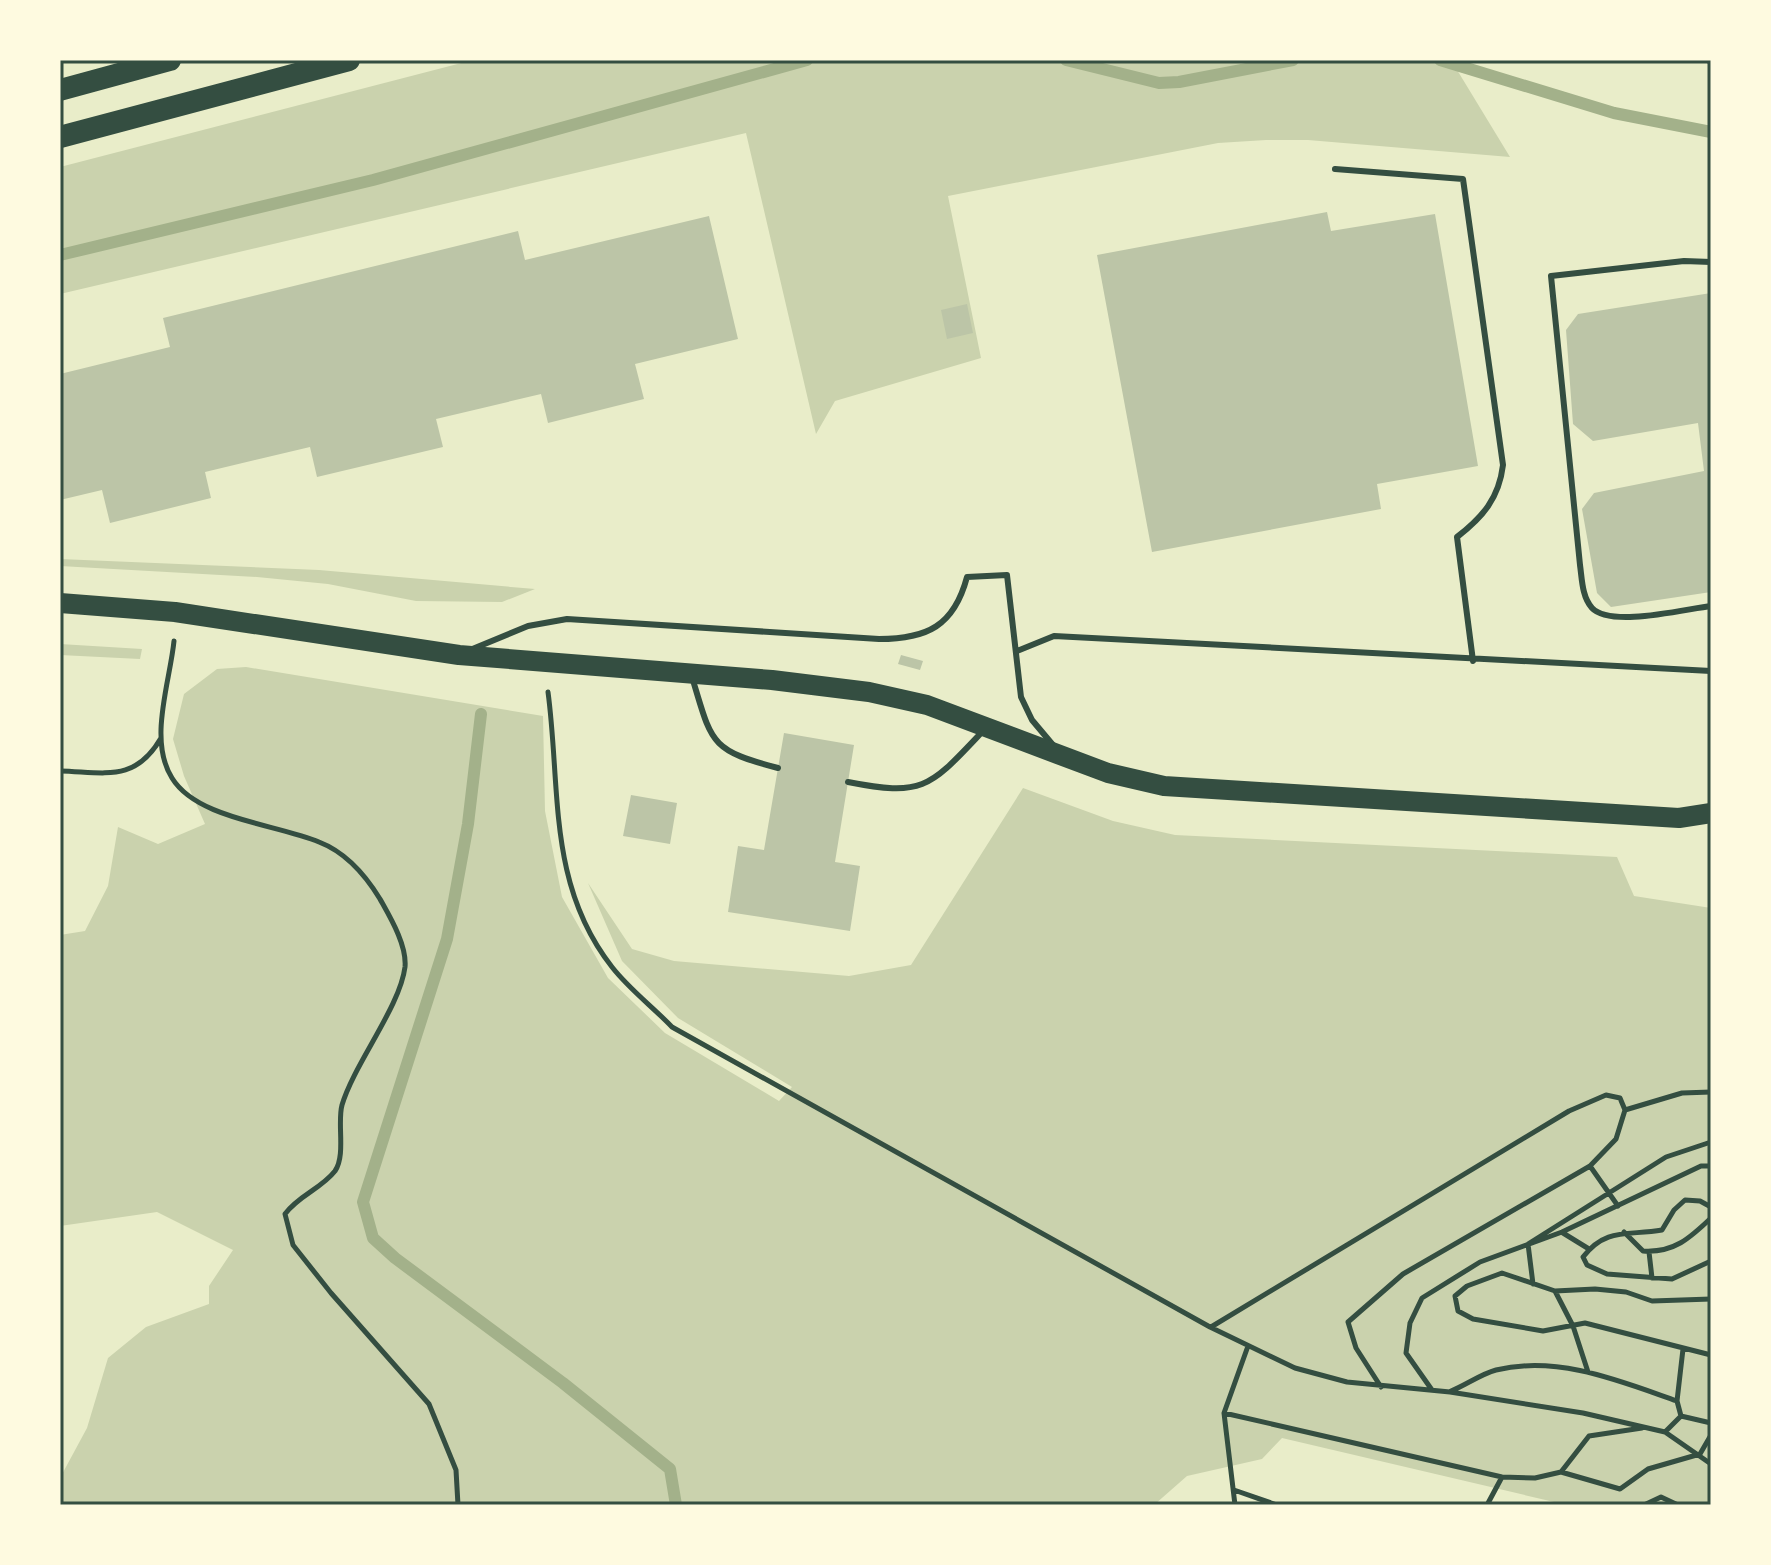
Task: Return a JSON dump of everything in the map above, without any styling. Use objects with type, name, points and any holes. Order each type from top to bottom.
[{"type":"highway","points":[[60,90],[170,60]]},
{"type":"highway","points":[[60,137],[349,60]]},
{"type":"main road","points":[[60,603],[175,612],[459,655],[882,694],[927,705],[1127,779],[1164,786],[1679,818],[1711,813]]},
{"type":"main road","points":[[1679,818],[1711,828]]},
{"type":"lane","points":[[1335,169],[1463,179],[1503,465],[1497,493],[1489,506],[1457,537],[1473,661]]},
{"type":"lane","points":[[1711,262],[1684,261],[1551,276],[1580,565],[1589,603],[1595,611],[1612,618],[1711,606]]},
{"type":"lane","points":[[459,655],[528,626],[567,619],[879,639],[916,637],[926,635],[942,622],[958,600],[967,577],[1007,575],[1026,711],[1069,760]]},
{"type":"lane","points":[[1017,651],[1054,636],[1473,661],[1711,671]]},
{"type":"lane","points":[[691,674],[718,746],[735,757],[778,768]]},
{"type":"lane","points":[[848,782],[899,791],[917,787],[946,768],[986,728]]},
{"type":"path","points":[[175,612],[162,737],[166,767],[190,798],[321,842],[350,861],[373,886],[395,925],[405,965],[342,1105],[338,1168],[320,1186],[295,1200],[285,1214],[293,1245],[429,1404],[456,1470],[458,1505]]},
{"type":"path","points":[[545,663],[554,806],[571,891],[589,933],[613,968],[672,1027],[1210,1327],[1295,1368],[1381,1387],[1450,1392],[1646,1427],[1665,1432],[1711,1464]]},
{"type":"path","points":[[60,771],[119,773],[130,770],[146,759],[162,737]]},
{"type":"path","points":[[1625,1110],[1682,1093],[1711,1092]]},
{"type":"path","points":[[1210,1327],[1569,1111],[1606,1095],[1620,1098],[1625,1110],[1616,1139],[1590,1166],[1403,1274],[1348,1322],[1356,1348],[1381,1387]]},
{"type":"path","points":[[1528,1244],[1666,1157],[1711,1142]]},
{"type":"path","points":[[1590,1166],[1618,1206]]},
{"type":"path","points":[[1433,1390],[1406,1353],[1410,1323],[1422,1298],[1480,1262],[1562,1232],[1701,1166],[1711,1166]]},
{"type":"path","points":[[1711,1207],[1700,1201],[1685,1200],[1674,1210],[1662,1230],[1624,1232],[1595,1241],[1583,1257],[1587,1265],[1607,1274],[1672,1279],[1711,1261]]},
{"type":"path","points":[[1624,1232],[1643,1251],[1676,1248],[1711,1218]]},
{"type":"path","points":[[1562,1232],[1589,1249]]},
{"type":"path","points":[[1528,1244],[1533,1284]]},
{"type":"path","points":[[1649,1252],[1652,1278]]},
{"type":"path","points":[[1711,1299],[1652,1301],[1626,1292],[1595,1289],[1555,1291],[1502,1273],[1483,1279],[1455,1296],[1458,1311],[1473,1319],[1543,1331],[1585,1323],[1711,1355]]},
{"type":"path","points":[[1555,1291],[1573,1326],[1589,1373]]},
{"type":"path","points":[[1235,1505],[1224,1413],[1248,1346]]},
{"type":"path","points":[[1681,1416],[1677,1401],[1683,1349]]},
{"type":"path","points":[[1450,1392],[1495,1370],[1551,1365],[1589,1373],[1677,1401]]},
{"type":"path","points":[[1224,1413],[1502,1477],[1535,1478],[1561,1472],[1620,1489],[1648,1469],[1700,1454],[1711,1435]]},
{"type":"path","points":[[1681,1416],[1711,1423]]},
{"type":"path","points":[[1665,1432],[1681,1416]]},
{"type":"path","points":[[1561,1472],[1589,1436],[1646,1427]]},
{"type":"path","points":[[1487,1505],[1502,1477]]},
{"type":"path","points":[[1234,1490],[1277,1505]]},
{"type":"path","points":[[1644,1505],[1661,1497],[1678,1505]]},
{"type":"green space","points":[[473,60],[1451,60],[1510,157],[1308,140],[1218,143],[948,196],[981,358],[835,401],[816,434],[746,133],[60,294],[60,167]]},
{"type":"green space","points":[[60,559],[319,570],[535,589],[502,602],[416,601],[328,584],[257,577],[60,566]]},
{"type":"green space","points":[[60,644],[142,649],[140,659],[60,655]]},
{"type":"green space","points":[[246,667],[543,716],[545,811],[562,897],[608,978],[665,1033],[779,1101],[792,1087],[678,1018],[622,961],[588,883],[632,949],[674,961],[849,976],[911,965],[1023,788],[1113,821],[1175,835],[1617,857],[1634,896],[1711,908],[1711,1505],[1567,1505],[1282,1438],[1262,1459],[1187,1476],[1154,1505],[60,1505],[60,1478],[87,1428],[108,1358],[146,1327],[209,1304],[209,1286],[233,1250],[157,1212],[60,1226],[60,935],[85,931],[108,886],[118,827],[158,844],[205,824],[184,776],[173,739],[184,694],[217,669]]},
{"type":"building","points":[[1327,212],[1331,231],[1435,214],[1478,466],[1377,484],[1381,509],[1152,552],[1097,255]]},
{"type":"building","points":[[709,216],[738,339],[635,364],[644,399],[548,423],[541,394],[436,419],[443,447],[317,477],[310,447],[205,472],[211,498],[110,523],[102,490],[60,500],[60,374],[170,347],[163,318],[518,231],[525,260]]},
{"type":"building","points":[[1711,293],[1711,592],[1611,607],[1597,593],[1582,509],[1594,493],[1704,471],[1698,423],[1593,441],[1573,424],[1566,330],[1578,314]]},
{"type":"building","points":[[967,304],[973,333],[947,339],[941,310]]},
{"type":"building","points":[[901,655],[923,661],[920,670],[898,664]]},
{"type":"building","points":[[784,733],[854,745],[835,862],[860,866],[850,931],[728,912],[738,846],[764,850]]},
{"type":"building","points":[[631,795],[677,803],[670,844],[623,836]]},
{"type":"waterway","points":[[60,255],[373,180],[807,60]]},
{"type":"waterway","points":[[1066,60],[1159,83],[1293,60]]},
{"type":"waterway","points":[[1440,60],[1614,113],[1711,132]]},
{"type":"waterway","points":[[481,714],[468,824],[447,939],[363,1202],[373,1238],[395,1258],[563,1383],[670,1469],[676,1505]]}]
